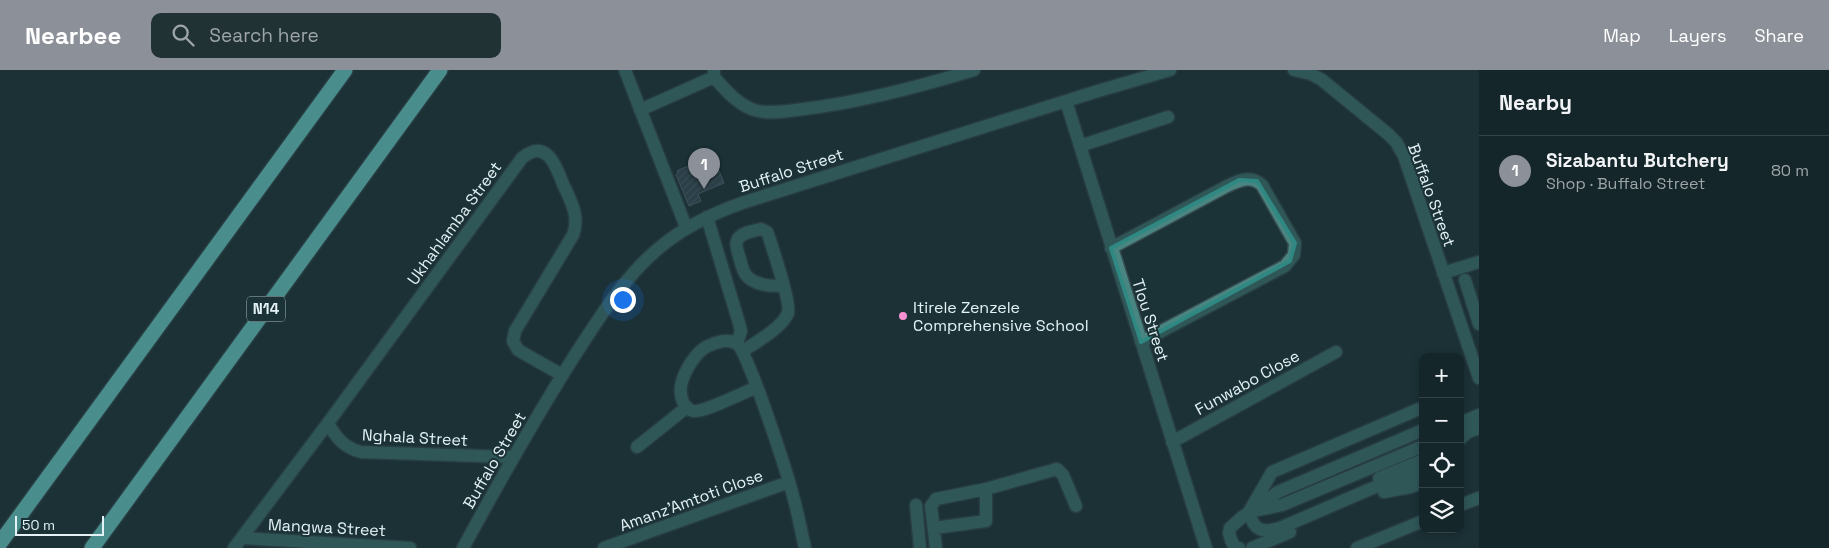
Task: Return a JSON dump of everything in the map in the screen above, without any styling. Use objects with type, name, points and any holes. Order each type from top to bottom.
[{"type":"highway","points":[[0,543],[345,70]]},
{"type":"highway","name":"N14","points":[[92,548],[440,70]]},
{"type":"street","points":[[625,70],[686,227]]},
{"type":"street","points":[[928,70],[933,83]]},
{"type":"street","points":[[640,110],[714,74],[724,89],[741,103],[750,108],[767,112],[822,107],[873,98],[933,83],[974,70]]},
{"type":"street","name":"Buffalo Street","points":[[463,548],[513,457],[606,307],[624,284],[657,249],[686,227],[745,202],[1170,70]]},
{"type":"street","name":"Buffalo Street","points":[[1294,70],[1318,76],[1396,142],[1410,171],[1479,378]]},
{"type":"street","name":"Tlou Street","points":[[1066,101],[1206,548]]},
{"type":"street","points":[[1080,146],[1168,117]]},
{"type":"street","name":"Ukhahlamba Street","points":[[238,543],[522,158],[537,152],[548,155],[555,163],[574,210],[576,227],[515,331],[513,341],[518,350],[562,376]]},
{"type":"street","points":[[1111,248],[1239,180],[1246,179],[1257,181],[1262,185],[1295,244],[1294,255],[1285,266],[1141,342]]},
{"type":"street","points":[[707,217],[741,331],[740,347],[789,482],[805,548]]},
{"type":"street","points":[[740,347],[780,324],[788,313],[783,285],[767,232],[761,229],[741,235],[737,240],[737,248],[746,275],[763,285],[783,285]]},
{"type":"street","points":[[1443,272],[1479,262]]},
{"type":"street","points":[[1465,280],[1479,324]]},
{"type":"street","points":[[1465,338],[1479,333]]},
{"type":"street","points":[[740,347],[729,340],[706,346],[697,355],[682,383],[680,393],[682,402],[694,411],[704,409],[756,387]]},
{"type":"street","name":"Funwabo Close","points":[[1172,442],[1336,352]]},
{"type":"street","points":[[637,447],[687,407]]},
{"type":"street","points":[[1419,409],[1272,472],[1249,512],[1251,521],[1256,528],[1262,531],[1280,528],[1389,481],[1419,473]]},
{"type":"street","points":[[1464,421],[1479,415]]},
{"type":"street","points":[[1249,512],[1274,478],[1419,417]]},
{"type":"street","name":"Nghala Street","points":[[328,423],[343,444],[348,448],[361,452],[513,457]]},
{"type":"street","points":[[1249,512],[1276,485],[1419,424]]},
{"type":"street","points":[[1464,436],[1479,428]]},
{"type":"street","points":[[1239,548],[1234,546],[1231,540],[1230,528],[1234,523],[1278,492],[1419,432]]},
{"type":"street","points":[[1249,512],[1419,440]]},
{"type":"street","points":[[1249,512],[1282,505],[1419,448]]},
{"type":"street","points":[[1249,512],[1286,513],[1419,455]]},
{"type":"street","points":[[1271,512],[1288,517],[1419,462]]},
{"type":"street","points":[[936,548],[932,506],[936,499],[986,489],[1057,469],[1063,475],[1076,506]]},
{"type":"street","name":"Amanz'Amtoti Close","points":[[604,548],[789,482]]},
{"type":"street","points":[[1252,548],[1384,492],[1419,484]]},
{"type":"street","points":[[934,528],[986,521],[986,489]]},
{"type":"street","points":[[916,505],[920,548]]},
{"type":"street","points":[[1357,548],[1419,523]]},
{"type":"street","name":"Mangwa Street","points":[[238,543],[410,548]]},
{"type":"highlighted area","points":[[1239,180],[1257,181],[1295,243],[1290,261],[1141,342],[1111,248]]},
{"type":"building","points":[[715,161],[724,183],[698,194],[701,201],[689,206],[676,175],[677,171],[697,162],[700,167]]},
{"type":"place","name":"Sizabantu Butchery","points":[[704,189]]},
{"type":"place","name":"Itirele Zenzele Comprehensive School","points":[[903,316]]}]
